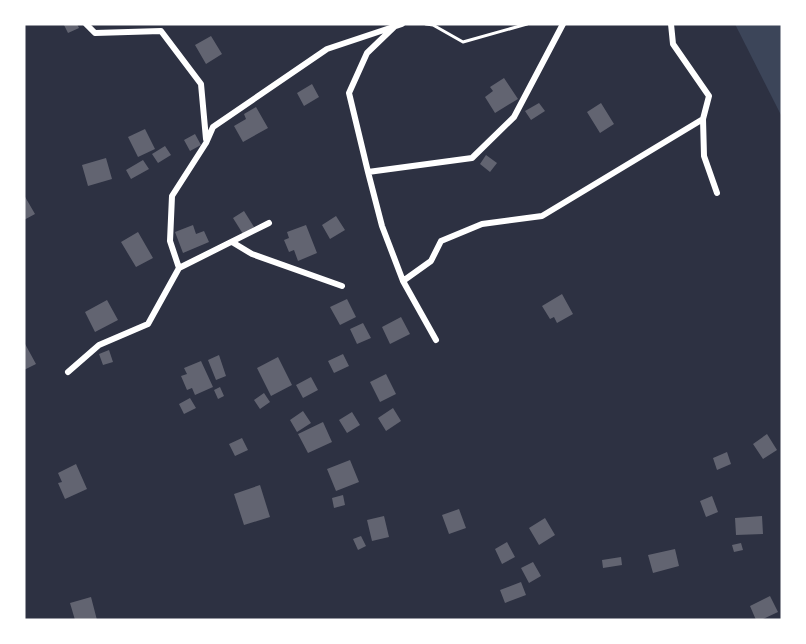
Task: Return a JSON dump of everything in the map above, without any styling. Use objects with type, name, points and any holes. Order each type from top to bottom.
[{"type":"street","points":[[86,24],[95,33],[161,31],[201,84],[206,143]]},
{"type":"street","points":[[179,268],[170,241],[172,196],[206,143],[213,127],[327,49],[400,24]]},
{"type":"street","points":[[400,24],[367,53],[349,93],[382,226],[404,281],[436,340]]},
{"type":"street","points":[[368,172],[472,158],[514,117],[563,24]]},
{"type":"street","points":[[671,24],[673,44],[709,96],[703,119],[704,156],[717,193]]},
{"type":"street","points":[[404,281],[431,261],[441,241],[482,224],[542,216],[703,119]]},
{"type":"street","points":[[68,372],[99,345],[148,324],[179,268],[269,223]]},
{"type":"street","points":[[232,242],[252,254],[342,286]]},
{"type":"path","points":[[426,24],[433,25],[463,42],[527,24]]},
{"type":"shaded area","points":[[735,24],[782,24],[782,117]]},
{"type":"building","points":[[77,24],[79,28],[68,33],[64,25]]},
{"type":"building","points":[[211,36],[222,54],[206,64],[195,45]]},
{"type":"building","points":[[504,78],[518,99],[495,113],[485,97],[493,91],[490,87]]},
{"type":"building","points":[[312,84],[319,97],[304,106],[297,93]]},
{"type":"building","points":[[539,103],[545,111],[531,120],[525,111]]},
{"type":"building","points":[[601,103],[614,124],[600,133],[587,112]]},
{"type":"building","points":[[256,107],[268,128],[243,142],[234,126],[246,119],[244,114]]},
{"type":"building","points":[[145,129],[155,149],[138,157],[128,137]]},
{"type":"building","points":[[195,134],[201,145],[190,151],[184,140]]},
{"type":"building","points":[[165,146],[171,155],[158,163],[152,154]]},
{"type":"building","points":[[486,155],[497,163],[490,172],[480,164]]},
{"type":"building","points":[[106,158],[112,179],[88,186],[82,165]]},
{"type":"building","points":[[143,160],[149,169],[131,179],[126,170]]},
{"type":"building","points":[[24,195],[35,214],[24,220]]},
{"type":"building","points":[[244,211],[254,227],[243,234],[233,218]]},
{"type":"building","points":[[336,216],[345,230],[330,239],[322,225]]},
{"type":"building","points":[[193,225],[196,234],[204,231],[209,242],[183,253],[175,232]]},
{"type":"building","points":[[306,225],[317,253],[298,261],[294,250],[289,252],[284,240],[289,238],[287,232]]},
{"type":"building","points":[[138,232],[153,258],[136,267],[121,242]]},
{"type":"building","points":[[562,294],[573,314],[557,323],[554,317],[550,319],[542,306]]},
{"type":"building","points":[[347,299],[356,317],[340,325],[330,307]]},
{"type":"building","points":[[107,300],[118,320],[95,332],[85,312]]},
{"type":"building","points":[[401,317],[410,334],[390,344],[382,327]]},
{"type":"building","points":[[363,323],[371,338],[357,344],[350,329]]},
{"type":"building","points":[[24,342],[36,364],[24,370]]},
{"type":"building","points":[[109,350],[113,362],[103,365],[99,354]]},
{"type":"building","points":[[343,354],[349,366],[334,373],[328,361]]},
{"type":"building","points":[[219,355],[226,376],[216,380],[208,360]]},
{"type":"building","points":[[278,357],[292,385],[271,396],[257,368]]},
{"type":"building","points":[[201,361],[213,387],[195,395],[192,388],[187,390],[181,376],[187,374],[184,368]]},
{"type":"building","points":[[386,374],[396,394],[380,402],[370,382]]},
{"type":"building","points":[[311,377],[318,390],[303,398],[296,385]]},
{"type":"building","points":[[220,387],[224,396],[218,399],[214,390]]},
{"type":"building","points":[[264,393],[270,402],[260,409],[254,400]]},
{"type":"building","points":[[190,398],[196,408],[184,414],[179,404]]},
{"type":"building","points":[[393,408],[401,421],[386,431],[378,418]]},
{"type":"building","points":[[303,411],[311,423],[297,432],[290,420]]},
{"type":"building","points":[[352,412],[360,425],[347,433],[339,420]]},
{"type":"building","points":[[323,422],[332,442],[308,453],[298,434]]},
{"type":"building","points":[[767,434],[777,450],[763,459],[753,444]]},
{"type":"building","points":[[242,438],[248,450],[235,456],[229,444]]},
{"type":"building","points":[[727,452],[731,464],[717,470],[713,458]]},
{"type":"building","points":[[350,460],[359,482],[336,491],[327,469]]},
{"type":"building","points":[[76,464],[87,489],[65,499],[58,483],[62,482],[58,473]]},
{"type":"building","points":[[260,485],[270,517],[244,525],[234,494]]},
{"type":"building","points":[[343,495],[345,505],[334,508],[332,498]]},
{"type":"building","points":[[712,496],[718,512],[706,517],[700,501]]},
{"type":"building","points":[[459,509],[466,528],[449,534],[442,515]]},
{"type":"building","points":[[384,516],[389,537],[372,541],[367,520]]},
{"type":"building","points":[[762,516],[763,534],[736,535],[735,518]]},
{"type":"building","points":[[545,518],[555,535],[539,545],[529,528]]},
{"type":"building","points":[[361,536],[366,546],[358,550],[353,539]]},
{"type":"building","points":[[507,542],[515,557],[502,564],[495,549]]},
{"type":"building","points":[[741,543],[743,550],[734,552],[732,545]]},
{"type":"building","points":[[675,549],[679,566],[653,573],[648,555]]},
{"type":"building","points":[[621,557],[622,565],[603,568],[602,560]]},
{"type":"building","points":[[533,562],[541,576],[529,583],[521,568]]},
{"type":"building","points":[[521,582],[526,595],[505,603],[500,590]]},
{"type":"building","points":[[770,596],[778,612],[756,620],[750,606]]},
{"type":"building","points":[[91,597],[97,620],[75,620],[70,603]]}]
